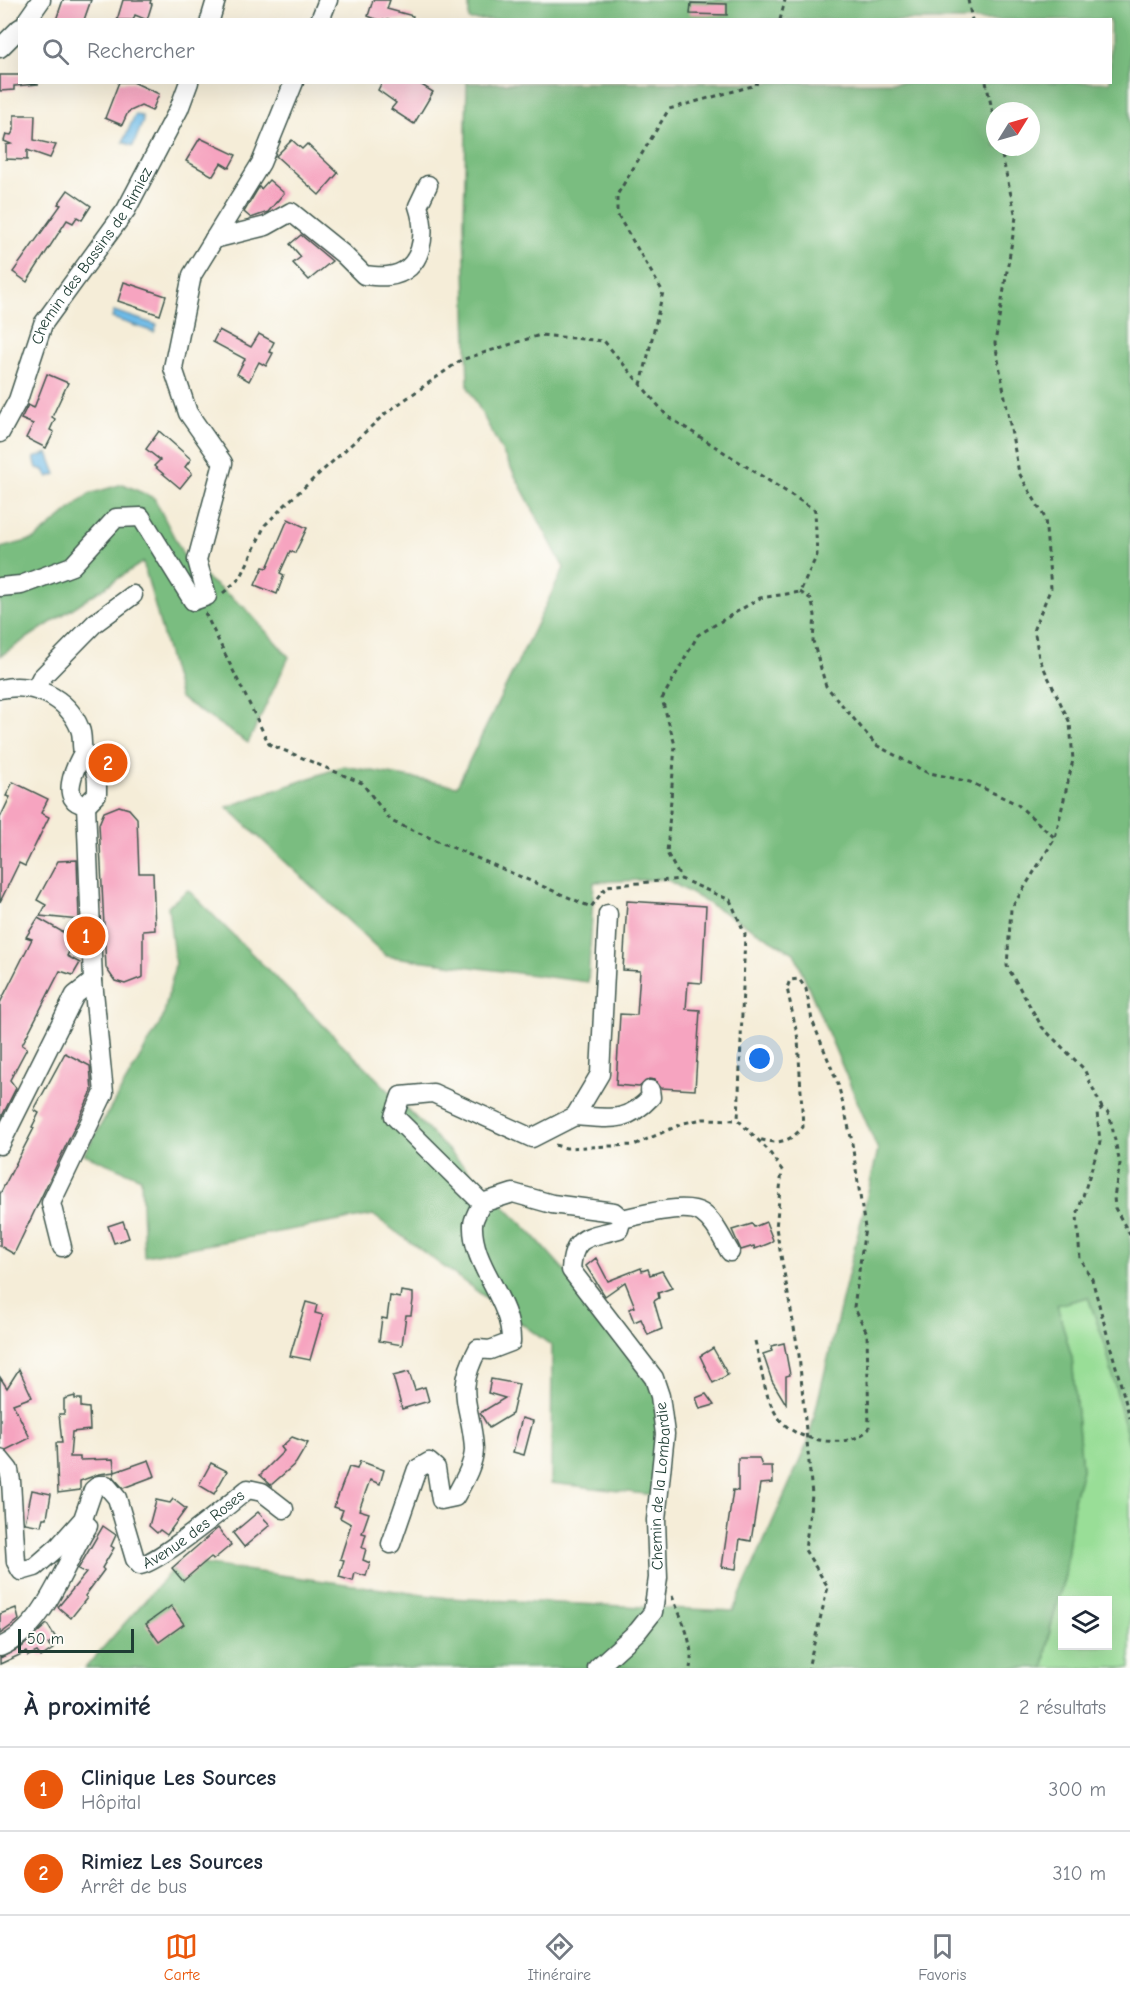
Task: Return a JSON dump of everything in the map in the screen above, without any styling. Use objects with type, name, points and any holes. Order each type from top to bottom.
[{"type":"street","points":[[28,18],[41,0]]},
{"type":"street","points":[[211,18],[216,0]]},
{"type":"street","points":[[321,18],[328,0]]},
{"type":"street","points":[[0,48],[18,30]]},
{"type":"street","name":"Chemin des Bassins de Rimiez","points":[[0,433],[18,400],[43,324],[126,210],[179,109],[188,84]]},
{"type":"street","points":[[200,598],[197,560],[223,463],[188,413],[173,368],[192,275],[261,163],[293,84]]},
{"type":"street","points":[[214,239],[266,226],[291,212],[343,254],[364,275],[389,276],[408,268],[422,248],[424,225],[418,206],[428,185]]},
{"type":"street","points":[[0,587],[21,585],[72,566],[117,518],[141,517],[200,598]]},
{"type":"street","points":[[36,688],[41,678],[95,623],[133,596]]},
{"type":"street","points":[[0,689],[13,686],[36,688],[54,697],[68,709],[81,729],[83,753],[71,781],[71,796],[75,802],[86,805]]},
{"type":"street","points":[[62,1247],[51,1203],[104,1094],[93,981],[86,805],[97,794],[98,774],[83,753]]},
{"type":"street","points":[[575,1116],[600,1074],[608,914]]},
{"type":"street","points":[[0,1145],[75,995],[93,981]]},
{"type":"street","points":[[482,1203],[394,1116],[401,1096],[433,1093],[532,1138],[575,1116],[614,1119],[637,1111],[651,1096],[650,1090]]},
{"type":"street","points":[[391,1545],[417,1469],[429,1462],[436,1468],[441,1500],[455,1497],[474,1451],[464,1393],[469,1366],[478,1349],[490,1350],[511,1342],[511,1327],[475,1245],[473,1222],[482,1203],[513,1194],[552,1204],[614,1212],[622,1219],[677,1209],[700,1211],[713,1224],[729,1252]]},
{"type":"street","name":"Chemin de la Lombardie","points":[[597,1668],[638,1631],[653,1612],[658,1578],[656,1520],[665,1434],[660,1396],[654,1378],[572,1270],[572,1254],[586,1236],[619,1228],[622,1219]]},
{"type":"street","points":[[0,1459],[9,1470],[16,1563],[21,1571],[35,1567],[58,1547],[83,1519],[93,1490],[99,1485]]},
{"type":"street","points":[[0,1647],[23,1633],[50,1596],[79,1540],[98,1511],[99,1485]]},
{"type":"street","name":"Avenue des Roses","points":[[99,1485],[106,1485],[117,1498],[135,1559],[140,1565],[145,1565],[166,1551],[248,1490],[262,1492],[284,1509]]},
{"type":"path","points":[[780,18],[785,0]]},
{"type":"path","points":[[968,0],[972,18]]},
{"type":"path","points":[[641,385],[663,292],[617,214],[617,195],[669,109],[756,84]]},
{"type":"path","points":[[986,84],[990,102]]},
{"type":"path","points":[[1002,156],[1016,217],[995,344],[1020,473],[1045,518],[1051,588],[1034,628],[1039,658],[1070,723],[1073,760],[1055,838],[1011,909],[1007,966],[1042,1027],[1084,1069],[1102,1108],[1110,1117],[1120,1164],[1115,1208],[1130,1235]]},
{"type":"path","points":[[738,1120],[745,934],[730,900],[681,879],[607,886],[591,908],[391,821],[362,783],[269,744],[200,598],[220,595],[241,577],[265,525],[386,413],[461,360],[540,335],[604,341],[667,417],[815,510],[817,555],[800,592]]},
{"type":"path","points":[[681,879],[667,854],[675,745],[662,699],[698,635],[760,597],[800,592],[811,599],[815,615],[813,642],[826,686],[876,745],[926,772],[970,782],[1017,804],[1055,838]]},
{"type":"path","points":[[755,1341],[774,1415],[792,1433],[808,1439],[841,1442],[861,1437],[869,1429],[867,1333],[854,1307],[866,1228],[851,1137],[838,1084],[812,1020],[806,989],[799,979],[790,980],[787,988],[798,1040],[803,1127],[795,1137],[782,1142],[759,1139]]},
{"type":"path","points":[[1102,1108],[1097,1112],[1100,1142],[1077,1215],[1080,1259],[1092,1279],[1130,1418]]},
{"type":"path","points":[[532,1138],[566,1149],[606,1148],[634,1144],[684,1123],[703,1119],[738,1120],[759,1139],[782,1170],[776,1228],[779,1257],[799,1355],[812,1495],[805,1550],[828,1587],[808,1668]]},
{"type":"path","points":[[658,1578],[670,1592],[686,1630],[692,1659],[690,1668]]},
{"type":"green space","points":[[469,0],[1130,0],[1130,1448],[1105,1344],[1088,1297],[1057,1305],[1072,1358],[1082,1470],[1074,1499],[1065,1575],[1050,1630],[1044,1668],[85,1668],[180,1561],[447,1598],[733,1611],[808,1442],[878,1150],[794,953],[666,879],[594,882],[588,982],[386,956],[227,807],[344,766],[457,786],[564,568],[468,387],[464,223],[467,84],[1112,84],[1112,18],[469,18]]},
{"type":"green space","points":[[123,484],[154,498],[188,564],[244,607],[289,657],[248,743],[180,698],[143,562],[0,656],[0,548],[35,539],[89,494]]},
{"type":"green space","points":[[188,890],[533,1235],[564,1270],[658,1395],[653,1495],[551,1483],[552,1346],[373,1215],[144,1256],[141,1178],[84,1154],[163,1018],[175,965],[168,906]]},
{"type":"green space","points":[[1088,1297],[1105,1344],[1130,1448],[1130,1668],[1044,1668],[1050,1630],[1058,1601],[1058,1650],[1112,1650],[1112,1596],[1059,1596],[1065,1575],[1074,1499],[1082,1470],[1072,1358],[1056,1305]]},
{"type":"water","points":[[135,115],[142,116],[143,121],[133,146],[123,142]]},
{"type":"water","points":[[114,311],[157,325],[154,332],[112,318]]},
{"type":"water","points":[[48,453],[56,474],[48,477],[44,470],[37,468],[34,458]]},
{"type":"building","points":[[63,0],[91,0],[85,18],[57,18]]},
{"type":"building","points":[[123,0],[151,0],[148,18],[135,15],[134,18],[118,18]]},
{"type":"building","points":[[373,0],[390,0],[387,9],[413,16],[412,18],[373,18],[368,16]]},
{"type":"building","points":[[691,3],[727,4],[727,15],[690,14]]},
{"type":"building","points":[[0,75],[18,75],[18,84],[39,84],[14,86],[14,90],[0,91]]},
{"type":"building","points":[[118,84],[137,84],[159,94],[152,111],[141,106],[128,112],[122,125],[105,118]]},
{"type":"building","points":[[381,84],[420,84],[433,92],[414,124],[391,109],[396,103],[378,90]]},
{"type":"building","points":[[14,115],[35,115],[34,140],[56,145],[50,158],[27,150],[27,160],[6,159],[6,145],[11,144],[4,141],[6,134],[11,135],[14,130]]},
{"type":"building","points":[[200,138],[236,155],[229,168],[221,163],[213,176],[186,161]]},
{"type":"building","points":[[292,140],[302,149],[307,144],[338,173],[319,195],[276,156]]},
{"type":"building","points":[[269,180],[284,193],[268,212],[251,218],[244,212],[259,187],[261,189]]},
{"type":"building","points":[[68,190],[91,206],[82,220],[77,217],[73,223],[67,220],[27,282],[13,272],[61,205],[58,204]]},
{"type":"building","points":[[301,235],[332,261],[309,280],[293,263],[301,257],[290,244]]},
{"type":"building","points":[[124,282],[166,296],[160,315],[118,301]]},
{"type":"building","points":[[219,330],[251,347],[259,334],[274,342],[269,352],[273,353],[266,366],[259,362],[249,381],[237,374],[245,359],[213,342]]},
{"type":"building","points":[[47,374],[68,383],[52,417],[55,419],[50,430],[54,432],[46,448],[26,438],[33,424],[21,419],[28,405],[34,408]]},
{"type":"building","points":[[159,431],[191,459],[185,467],[192,473],[180,488],[154,466],[160,460],[146,449]]},
{"type":"building","points":[[288,519],[307,528],[295,553],[290,551],[280,573],[284,575],[277,594],[255,585],[263,567],[267,568]]},
{"type":"building","points":[[13,782],[48,799],[41,813],[49,817],[25,866],[19,863],[0,902],[0,818],[10,797],[6,796]]},
{"type":"building","points":[[119,806],[129,809],[137,818],[139,873],[153,873],[155,930],[143,931],[143,977],[125,984],[115,981],[106,968],[99,824],[104,812]]},
{"type":"building","points":[[77,860],[79,920],[40,916],[46,905],[37,900],[58,861]]},
{"type":"building","points":[[627,901],[706,906],[702,983],[688,982],[686,1009],[700,1010],[695,1090],[661,1088],[655,1080],[649,1079],[639,1087],[616,1085],[620,1014],[637,1015],[640,971],[623,970]]},
{"type":"building","points":[[38,918],[75,939],[67,956],[80,963],[73,975],[60,971],[22,1045],[27,1048],[10,1080],[16,1088],[0,1120],[0,1003],[32,939],[26,937]]},
{"type":"building","points":[[65,1053],[90,1066],[92,1091],[14,1254],[0,1246],[0,1194],[34,1128],[32,1127],[39,1113],[34,1110]]},
{"type":"building","points":[[123,1221],[129,1238],[114,1243],[108,1226]]},
{"type":"building","points":[[766,1222],[773,1240],[755,1249],[754,1246],[741,1250],[732,1230],[752,1224],[754,1227]]},
{"type":"building","points":[[596,1258],[608,1281],[641,1268],[642,1271],[648,1269],[650,1275],[662,1271],[672,1288],[658,1293],[659,1298],[654,1301],[662,1329],[648,1335],[641,1319],[634,1322],[629,1309],[635,1307],[625,1282],[605,1296],[586,1266]]},
{"type":"building","points":[[401,1291],[413,1293],[411,1315],[406,1315],[402,1345],[379,1341],[382,1318],[387,1319],[390,1296],[400,1298]]},
{"type":"building","points":[[306,1302],[317,1305],[315,1313],[323,1315],[310,1360],[290,1356]]},
{"type":"building","points":[[784,1343],[790,1375],[786,1376],[786,1404],[772,1381],[763,1354],[772,1351],[771,1346]]},
{"type":"building","points":[[713,1348],[728,1375],[713,1383],[700,1356]]},
{"type":"building","points":[[19,1369],[32,1397],[13,1404],[30,1438],[6,1450],[0,1448],[0,1377],[7,1388]]},
{"type":"building","points":[[409,1372],[415,1390],[425,1387],[429,1401],[402,1409],[393,1376]]},
{"type":"building","points":[[491,1379],[519,1384],[512,1414],[489,1428],[480,1413],[505,1398],[488,1393]]},
{"type":"building","points":[[706,1394],[714,1405],[700,1409],[696,1398]]},
{"type":"building","points":[[75,1396],[75,1399],[81,1399],[81,1407],[89,1408],[90,1430],[72,1432],[70,1457],[80,1457],[80,1460],[113,1459],[115,1472],[99,1474],[80,1481],[80,1490],[58,1493],[56,1443],[62,1443],[59,1414],[64,1414],[64,1399]]},
{"type":"building","points":[[522,1418],[533,1421],[524,1455],[513,1452]]},
{"type":"building","points":[[292,1437],[308,1443],[296,1463],[271,1485],[260,1475],[284,1451],[281,1447]]},
{"type":"building","points":[[738,1458],[759,1458],[762,1466],[772,1466],[773,1483],[760,1484],[751,1541],[740,1539],[736,1569],[722,1567],[733,1490],[738,1491]]},
{"type":"building","points":[[149,1460],[155,1476],[123,1488],[113,1477],[115,1472]]},
{"type":"building","points":[[360,1461],[384,1470],[380,1484],[370,1480],[359,1510],[369,1513],[362,1533],[366,1534],[362,1548],[366,1549],[363,1560],[370,1563],[366,1576],[355,1573],[353,1581],[339,1577],[344,1560],[340,1559],[351,1524],[340,1518],[343,1510],[334,1507],[349,1467],[357,1469]]},
{"type":"building","points":[[211,1463],[227,1471],[214,1494],[199,1485]]},
{"type":"building","points":[[32,1490],[51,1494],[47,1518],[43,1518],[41,1526],[25,1523]]},
{"type":"building","points":[[173,1499],[186,1509],[167,1535],[160,1530],[157,1533],[149,1526],[156,1500],[170,1503]]},
{"type":"building","points":[[258,1512],[270,1525],[244,1547],[233,1533]]},
{"type":"building","points":[[103,1526],[116,1535],[111,1546],[114,1548],[102,1568],[104,1570],[85,1596],[87,1598],[71,1618],[58,1607],[86,1573],[78,1569]]},
{"type":"building","points":[[218,1528],[231,1545],[213,1560],[211,1557],[183,1581],[172,1568]]},
{"type":"building","points":[[171,1606],[184,1624],[159,1642],[146,1624]]},
{"type":"building","points":[[16,1608],[19,1620],[0,1634],[0,1614]]},
{"type":"building","points":[[47,1624],[56,1638],[48,1644],[53,1649],[41,1657],[37,1652],[28,1656],[26,1652],[0,1664],[0,1658],[22,1647]]},
{"type":"place","name":"Rimiez Les Sources","points":[[108,763]]},
{"type":"place","name":"Clinique Les Sources","points":[[86,936]]}]
